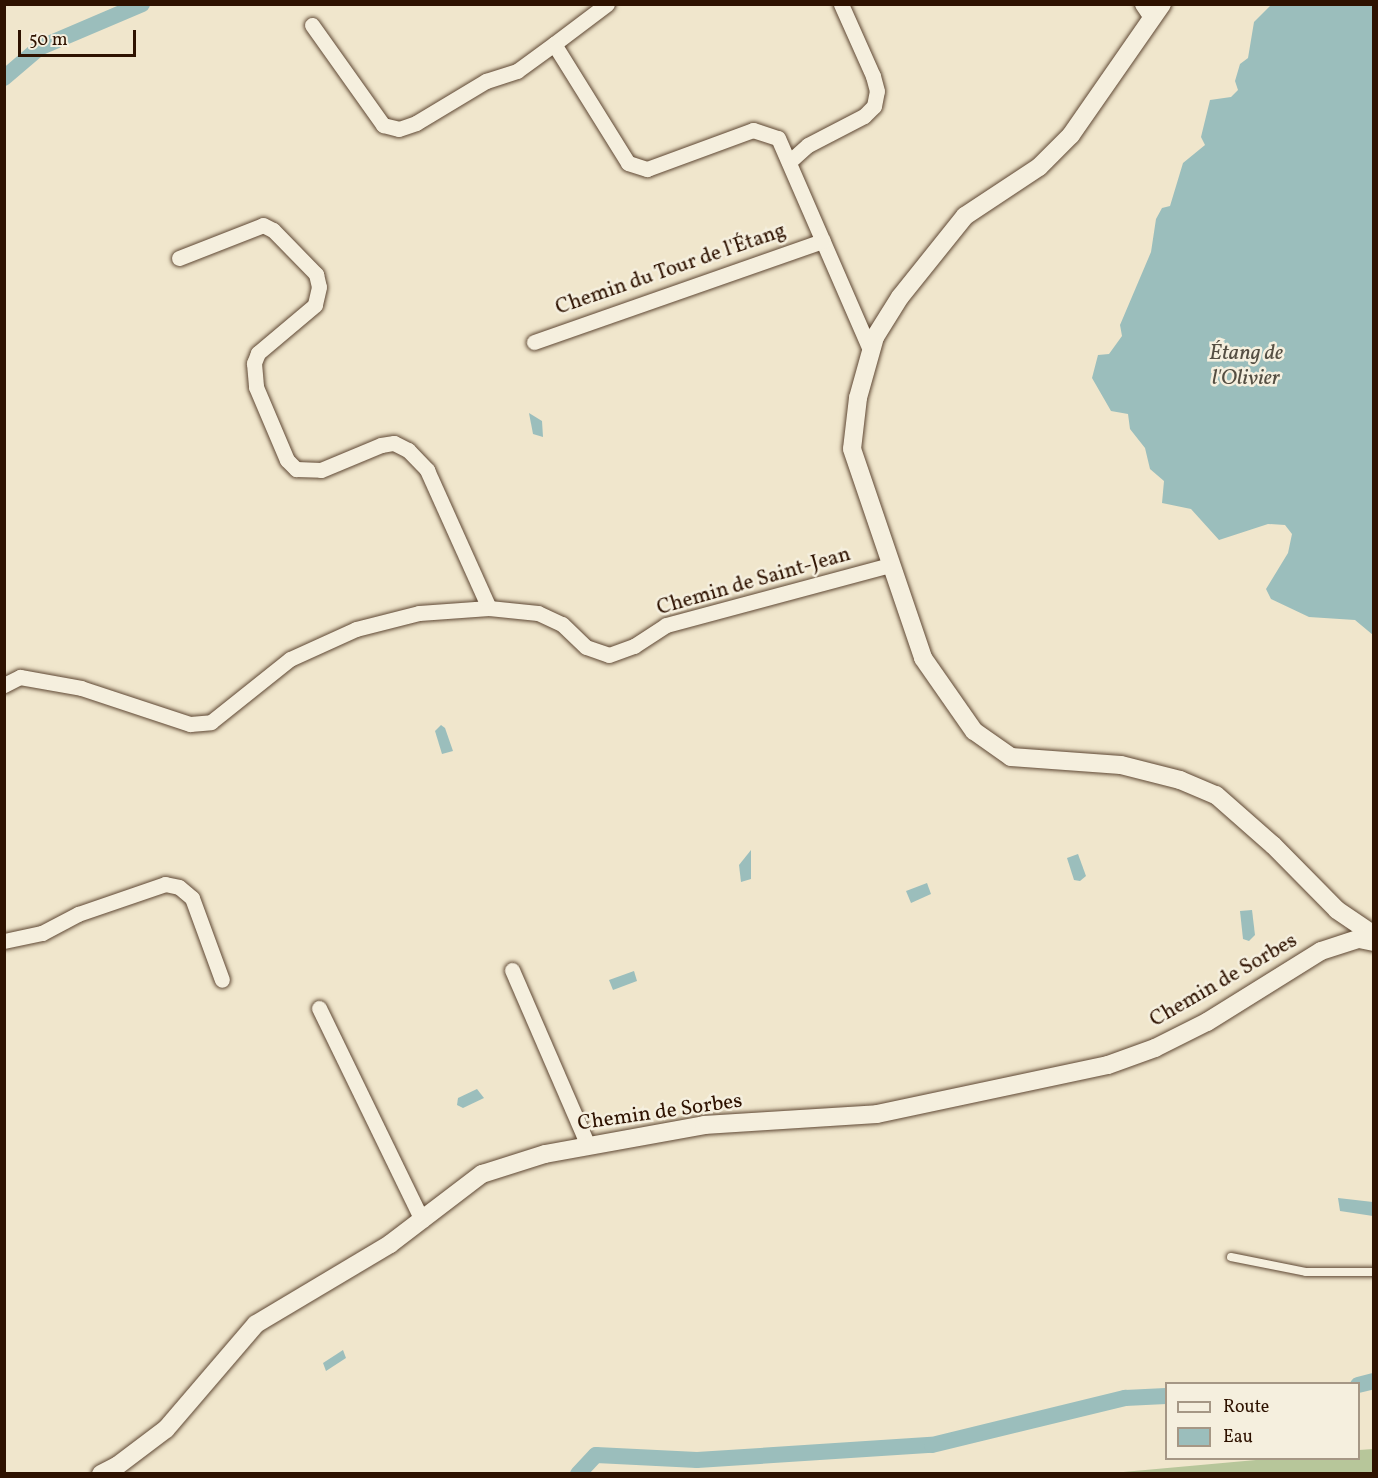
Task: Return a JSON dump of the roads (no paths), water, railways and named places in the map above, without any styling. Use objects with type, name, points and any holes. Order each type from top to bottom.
[{"type":"street","points":[[312,25],[383,125],[399,129],[416,123],[486,81],[517,71],[607,4]]},
{"type":"street","points":[[789,162],[808,145],[864,116],[874,106],[877,91],[873,76],[841,4]]},
{"type":"street","points":[[1152,9],[1071,135],[1039,166],[964,216],[900,297],[871,351],[858,398],[852,449],[923,658],[974,731],[1011,757],[1121,765],[1180,780],[1216,795],[1273,845],[1337,910],[1374,935]]},
{"type":"street","name":"Chemin du Tour de l'Étang","points":[[554,44],[628,163],[637,169],[647,169],[753,130],[778,138],[871,351]]},
{"type":"street","points":[[179,258],[262,225],[273,230],[316,274],[319,287],[315,305],[258,353],[254,363],[256,387],[287,460],[296,469],[321,470],[381,445],[394,443],[408,450],[428,470],[489,609]]},
{"type":"street","name":"Chemin du Tour de l'Étang","points":[[534,342],[823,241]]},
{"type":"street","name":"Chemin de Saint-Jean","points":[[4,670],[20,677],[81,688],[190,724],[211,722],[290,659],[356,628],[419,613],[489,609],[538,613],[562,624],[585,647],[609,655],[634,646],[666,625],[890,565]]},
{"type":"street","points":[[4,685],[20,677]]},
{"type":"street","points":[[4,941],[16,942],[42,933],[78,914],[165,884],[179,887],[192,898],[222,980]]},
{"type":"street","name":"Chemin de Sorbes","points":[[100,1473],[117,1466],[166,1429],[256,1324],[390,1244],[482,1174],[545,1154],[704,1125],[877,1114],[1108,1065],[1155,1048],[1207,1022],[1321,951],[1359,939],[1374,942]]},
{"type":"street","points":[[512,970],[588,1146]]},
{"type":"street","points":[[319,1008],[422,1220]]},
{"type":"lane","points":[[1231,1257],[1306,1272],[1374,1272]]},
{"type":"water","name":"Étang de l'Olivier","points":[[1271,5],[1373,5],[1373,635],[1355,620],[1309,617],[1271,599],[1266,589],[1288,553],[1292,534],[1285,525],[1268,524],[1219,540],[1191,509],[1162,503],[1164,481],[1150,469],[1145,448],[1130,429],[1128,414],[1111,411],[1092,378],[1098,355],[1109,354],[1122,336],[1120,325],[1151,252],[1156,219],[1162,208],[1170,206],[1183,163],[1205,145],[1201,137],[1210,100],[1231,97],[1238,90],[1235,81],[1240,64],[1248,58],[1254,22]]},
{"type":"water","points":[[529,413],[542,421],[543,437],[533,434]]},
{"type":"water","points":[[441,725],[445,728],[453,751],[442,754],[435,731]]},
{"type":"water","points":[[751,850],[751,879],[741,882],[739,865]]},
{"type":"water","points":[[1078,854],[1086,876],[1080,881],[1074,880],[1067,858]]},
{"type":"water","points":[[927,883],[931,894],[911,903],[906,891]]},
{"type":"water","points":[[1252,910],[1255,935],[1249,941],[1243,939],[1240,911]]},
{"type":"water","points":[[634,971],[637,981],[613,990],[609,980]]},
{"type":"water","points":[[477,1089],[484,1098],[463,1108],[457,1105],[458,1098]]},
{"type":"water","points":[[1338,1198],[1373,1202],[1373,1216],[1340,1211]]},
{"type":"water","points":[[343,1350],[346,1358],[326,1371],[323,1363]]},
{"type":"waterway","points":[[4,78],[39,48],[142,4]]},
{"type":"waterway","points":[[1360,1384],[1374,1381]]},
{"type":"waterway","points":[[578,1474],[596,1455],[697,1460],[932,1445],[1125,1398],[1165,1396]]}]
